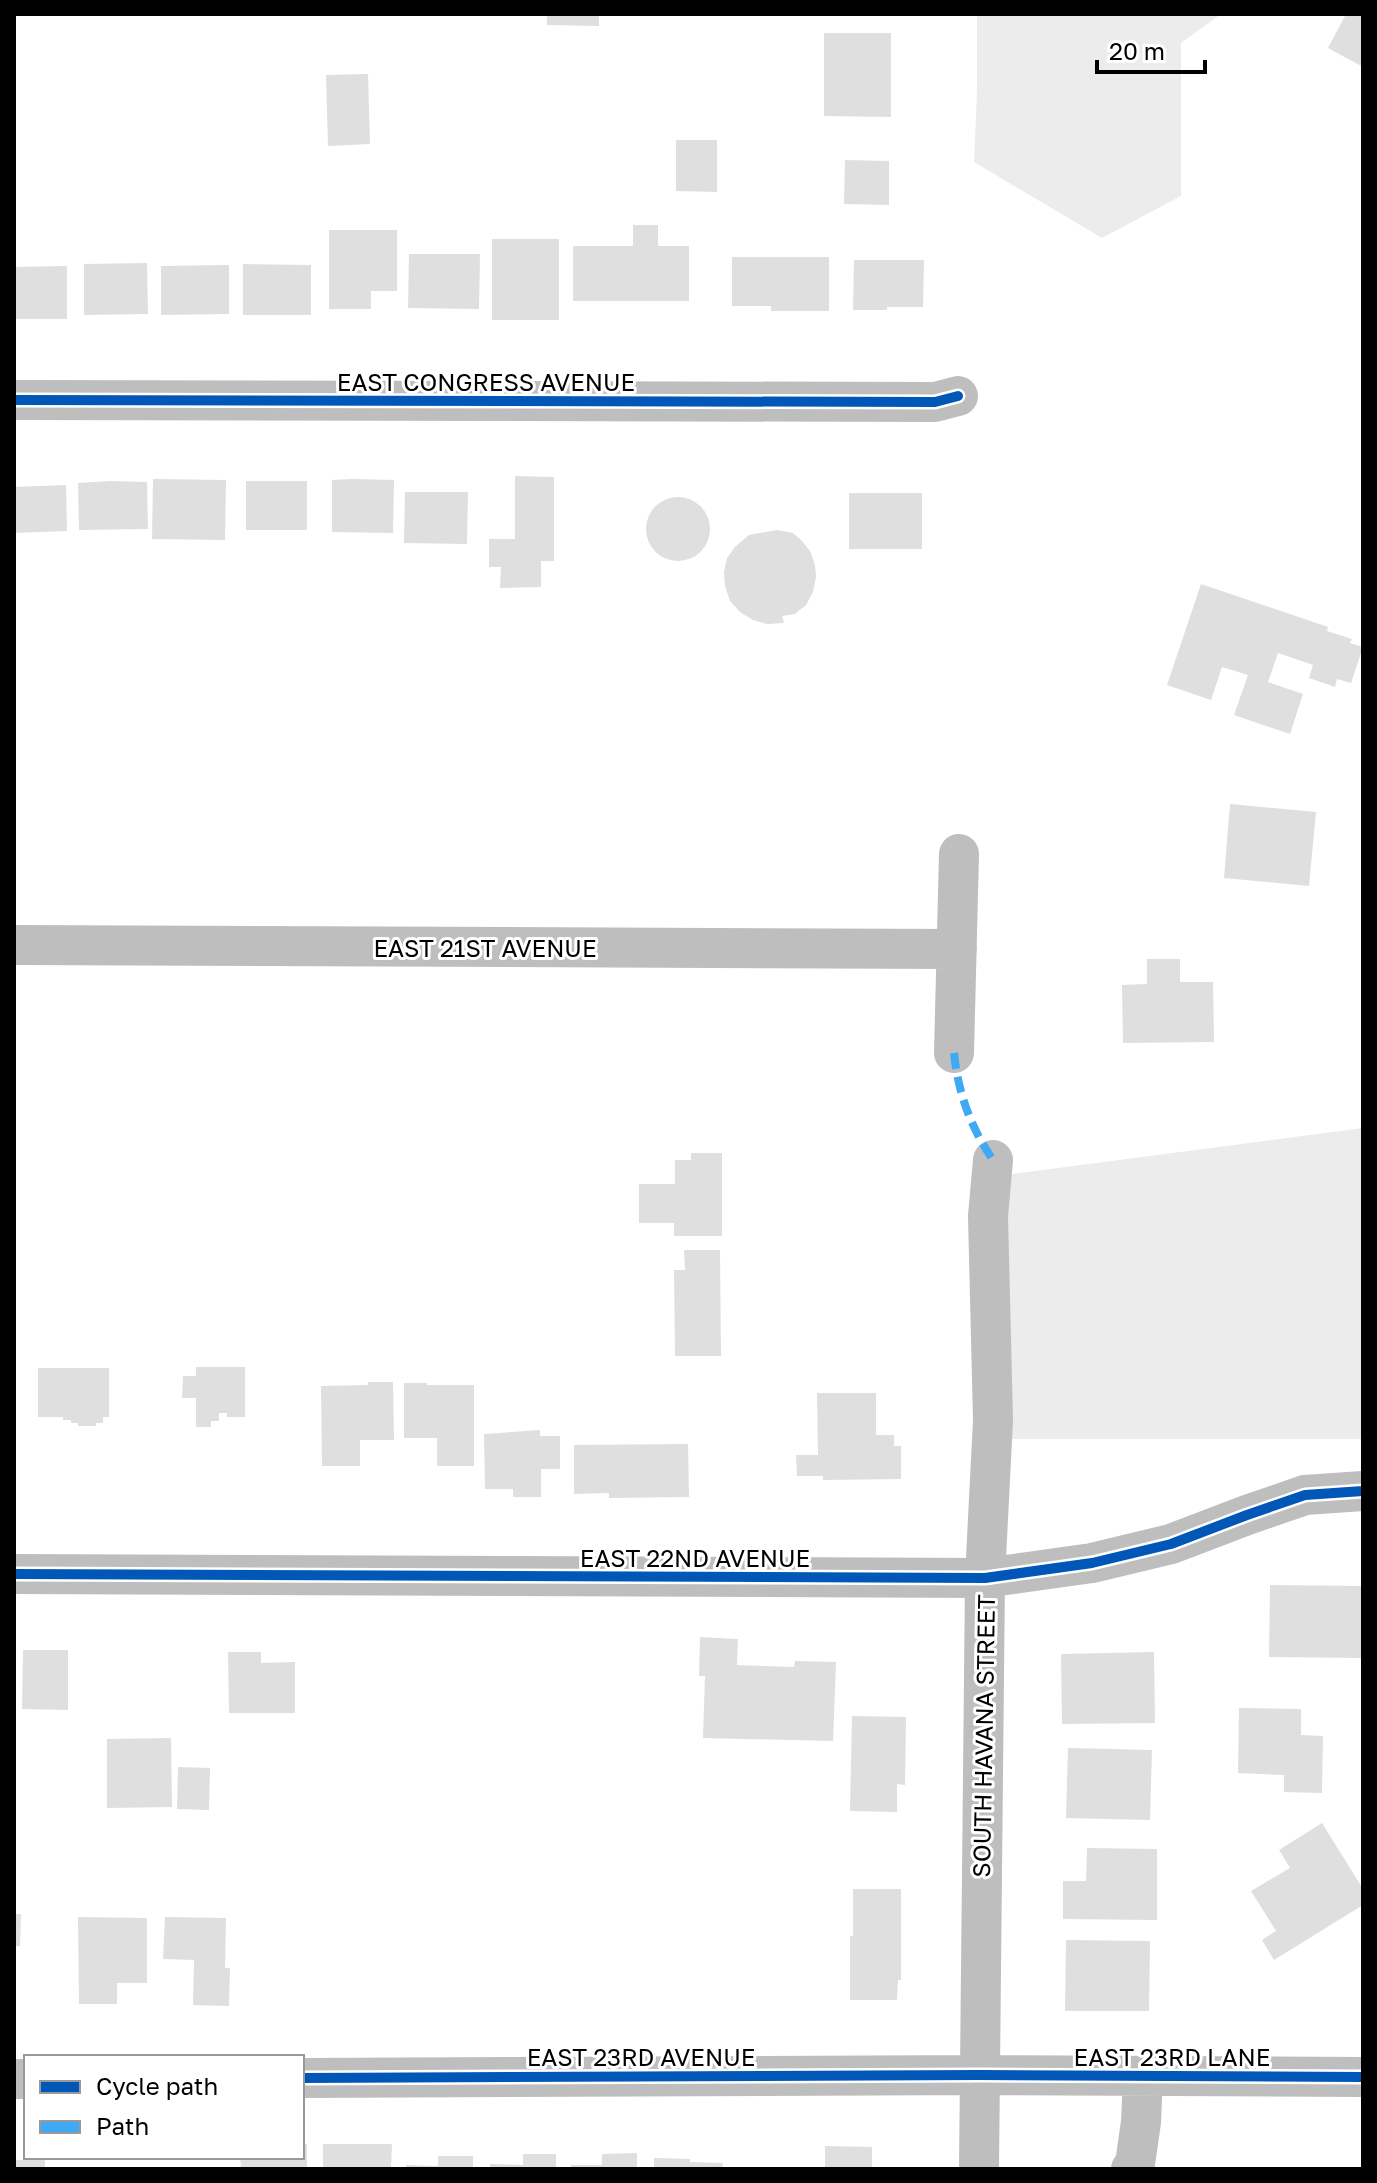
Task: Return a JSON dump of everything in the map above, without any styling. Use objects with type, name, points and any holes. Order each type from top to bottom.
[{"type":"street","name":"EAST CONGRESS AVENUE","points":[[14,400],[935,402],[958,396]]},
{"type":"street","points":[[954,1053],[959,854]]},
{"type":"street","name":"EAST 21ST AVENUE","points":[[14,945],[957,949]]},
{"type":"street","name":"SOUTH HAVANA STREET","points":[[979,2169],[985,1578],[993,1420],[988,1216],[993,1160]]},
{"type":"street","name":"EAST 22ND AVENUE","points":[[14,1574],[985,1578],[1105,1560],[1171,1544],[1305,1495],[1363,1491]]},
{"type":"street","name":"EAST 23RD LANE","points":[[980,2075],[1363,2077]]},
{"type":"street","name":"EAST 23RD AVENUE","points":[[304,2078],[980,2075]]},
{"type":"street","points":[[1131,2169],[1135,2164],[1141,2122],[1143,2076]]},
{"type":"shaded area","points":[[977,14],[1221,14],[1181,43],[1181,196],[1102,238],[974,162]]},
{"type":"shaded area","points":[[1363,1128],[1363,1439],[1006,1439],[1005,1175]]},
{"type":"building","points":[[547,14],[599,14],[599,26],[547,25]]},
{"type":"building","points":[[1346,14],[1363,14],[1363,67],[1328,48]]},
{"type":"building","points":[[824,33],[891,33],[891,117],[824,116]]},
{"type":"building","points":[[368,74],[370,144],[328,146],[326,75]]},
{"type":"building","points":[[676,140],[717,140],[717,192],[676,191]]},
{"type":"building","points":[[845,160],[889,161],[889,205],[844,204]]},
{"type":"building","points":[[633,225],[658,225],[658,246],[689,246],[689,301],[573,301],[573,246],[633,246]]},
{"type":"building","points":[[329,230],[397,230],[397,291],[371,291],[371,309],[329,309]]},
{"type":"building","points":[[492,239],[559,239],[559,320],[492,320]]},
{"type":"building","points":[[409,254],[480,254],[479,309],[408,308]]},
{"type":"building","points":[[732,257],[829,257],[829,311],[771,311],[771,306],[732,306]]},
{"type":"building","points":[[854,260],[924,260],[923,307],[853,310]]},
{"type":"building","points":[[147,263],[148,314],[84,315],[84,264]]},
{"type":"building","points":[[243,264],[311,265],[311,315],[243,315]]},
{"type":"building","points":[[229,265],[229,314],[161,315],[161,266]]},
{"type":"building","points":[[67,266],[67,319],[14,319],[14,267]]},
{"type":"building","points":[[515,476],[554,477],[554,561],[541,561],[541,587],[500,588],[501,567],[489,567],[489,539],[515,539]]},
{"type":"building","points":[[153,479],[226,480],[225,540],[152,539]]},
{"type":"building","points":[[332,480],[394,480],[393,533],[332,532]]},
{"type":"building","points":[[246,481],[307,481],[307,530],[246,530]]},
{"type":"building","points":[[147,482],[148,529],[79,530],[78,483]]},
{"type":"building","points":[[66,485],[67,531],[14,533],[14,487]]},
{"type":"building","points":[[405,492],[468,492],[467,544],[404,543]]},
{"type":"building","points":[[849,493],[922,493],[922,549],[849,549]]},
{"type":"building","points":[[672,497],[684,497],[701,506],[708,517],[708,541],[701,552],[684,561],[672,561],[660,556],[651,547],[646,535],[646,523],[651,511],[660,502]]},
{"type":"building","points":[[777,530],[793,533],[802,541],[810,551],[816,577],[806,605],[795,614],[782,616],[784,623],[767,624],[740,612],[730,601],[724,572],[727,558],[749,535]]},
{"type":"building","points":[[1201,584],[1328,627],[1327,631],[1352,639],[1350,643],[1363,647],[1351,683],[1337,679],[1335,687],[1309,678],[1313,665],[1278,653],[1268,682],[1303,694],[1290,734],[1234,715],[1248,675],[1222,667],[1211,700],[1167,685]]},
{"type":"building","points":[[1230,804],[1316,812],[1309,886],[1224,878]]},
{"type":"building","points":[[1147,959],[1180,959],[1180,982],[1213,982],[1214,1042],[1123,1043],[1122,985],[1147,984]]},
{"type":"building","points":[[691,1153],[722,1153],[722,1236],[674,1236],[674,1223],[639,1223],[639,1184],[675,1184],[675,1160],[691,1160]]},
{"type":"building","points":[[684,1250],[720,1250],[721,1356],[675,1356],[674,1270],[685,1270]]},
{"type":"building","points":[[196,1367],[245,1367],[245,1417],[227,1417],[227,1413],[219,1413],[219,1421],[211,1421],[211,1427],[196,1427],[196,1398],[182,1398],[183,1376],[196,1376]]},
{"type":"building","points":[[38,1368],[109,1368],[109,1417],[103,1417],[103,1423],[96,1423],[96,1426],[78,1426],[71,1420],[63,1420],[63,1417],[38,1417]]},
{"type":"building","points":[[368,1382],[393,1382],[394,1440],[360,1440],[360,1466],[322,1466],[321,1386],[368,1385]]},
{"type":"building","points":[[404,1383],[474,1385],[474,1466],[437,1466],[437,1438],[404,1438]]},
{"type":"building","points":[[817,1393],[876,1393],[876,1435],[894,1435],[894,1446],[901,1446],[901,1479],[823,1480],[823,1476],[797,1476],[796,1455],[818,1455]]},
{"type":"building","points":[[540,1430],[540,1436],[560,1436],[560,1469],[541,1469],[541,1497],[513,1497],[513,1489],[485,1489],[484,1434]]},
{"type":"building","points":[[688,1444],[689,1497],[609,1498],[609,1493],[574,1494],[574,1445]]},
{"type":"building","points":[[1270,1585],[1363,1586],[1363,1658],[1269,1657]]},
{"type":"building","points":[[700,1637],[738,1639],[737,1665],[794,1667],[795,1661],[836,1662],[833,1741],[703,1738],[705,1676],[699,1676]]},
{"type":"building","points":[[23,1650],[68,1650],[68,1710],[22,1709]]},
{"type":"building","points":[[228,1652],[261,1652],[261,1663],[295,1662],[295,1713],[229,1713]]},
{"type":"building","points":[[1154,1652],[1155,1723],[1062,1724],[1061,1654]]},
{"type":"building","points":[[1239,1708],[1301,1709],[1301,1735],[1323,1736],[1322,1793],[1284,1792],[1284,1775],[1238,1773]]},
{"type":"building","points":[[852,1716],[906,1717],[905,1785],[897,1784],[897,1812],[850,1811]]},
{"type":"building","points":[[171,1738],[172,1807],[107,1808],[107,1739]]},
{"type":"building","points":[[1068,1748],[1152,1750],[1150,1820],[1066,1818]]},
{"type":"building","points":[[178,1767],[210,1768],[209,1810],[177,1809]]},
{"type":"building","points":[[1322,1823],[1363,1889],[1363,1905],[1274,1960],[1262,1940],[1276,1931],[1251,1891],[1290,1868],[1279,1850]]},
{"type":"building","points":[[1087,1848],[1157,1849],[1157,1920],[1063,1919],[1063,1881],[1086,1881]]},
{"type":"building","points":[[853,1889],[901,1889],[901,1980],[898,1980],[897,2000],[850,2000]]},
{"type":"building","points":[[14,1914],[21,1914],[20,1946],[14,1946]]},
{"type":"building","points":[[78,1917],[147,1918],[147,1983],[117,1983],[117,2004],[79,2004]]},
{"type":"building","points":[[165,1917],[226,1918],[225,1968],[230,1968],[229,2006],[193,2005],[194,1960],[163,1959]]},
{"type":"building","points":[[1066,1940],[1150,1941],[1149,2011],[1065,2011]]},
{"type":"building","points":[[304,2144],[307,2144],[307,2169],[241,2169],[240,2159],[304,2159]]},
{"type":"building","points":[[323,2144],[392,2144],[391,2169],[323,2169]]},
{"type":"building","points":[[825,2146],[872,2147],[872,2169],[825,2169]]},
{"type":"building","points":[[637,2153],[637,2169],[571,2169],[571,2165],[602,2165],[602,2154]]},
{"type":"building","points":[[523,2154],[556,2154],[556,2169],[490,2169],[490,2164],[523,2165]]},
{"type":"building","points":[[438,2156],[473,2156],[473,2169],[406,2169],[406,2165],[438,2166]]},
{"type":"building","points":[[654,2158],[723,2163],[722,2169],[654,2169]]},
{"type":"building","points":[[14,2160],[45,2160],[45,2169],[14,2169]]},
{"type":"marked path","points":[[954,1053],[967,1110],[993,1160]]},
{"type":"cycle path","points":[[14,400],[935,402],[958,396]]},
{"type":"cycle path","points":[[14,1574],[985,1578],[1092,1563],[1171,1544],[1305,1495],[1363,1491]]},
{"type":"cycle path","points":[[304,2078],[1363,2077]]}]
